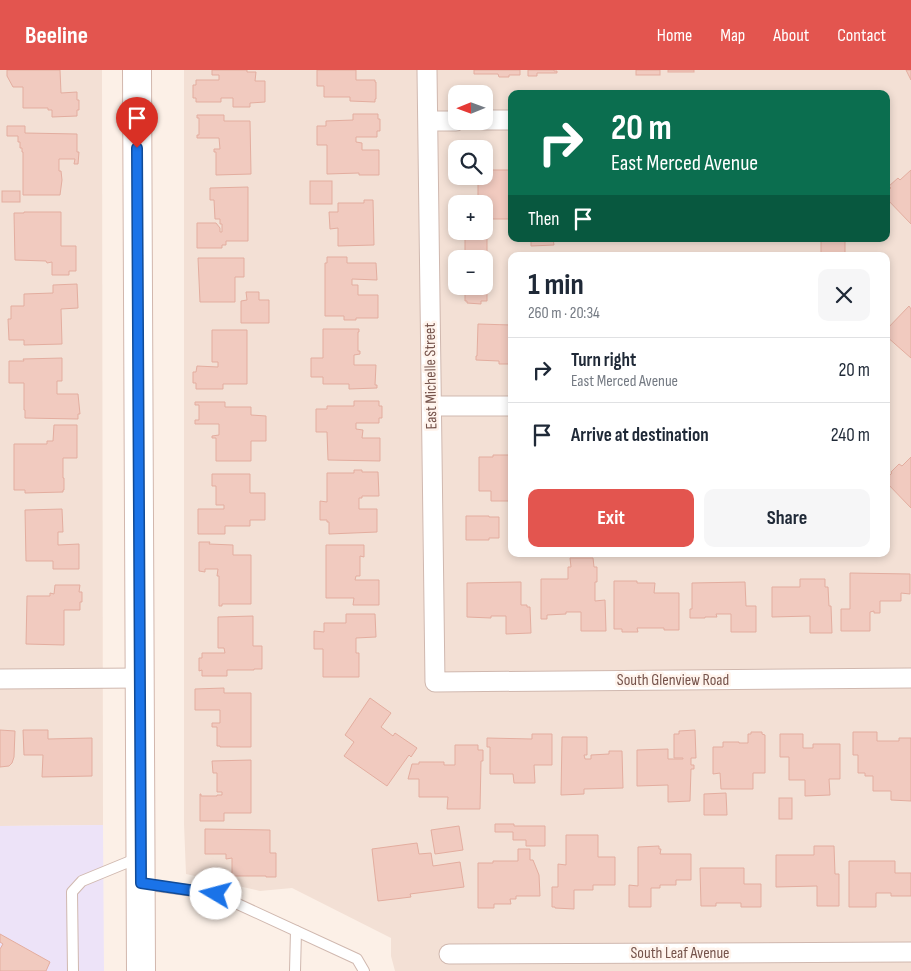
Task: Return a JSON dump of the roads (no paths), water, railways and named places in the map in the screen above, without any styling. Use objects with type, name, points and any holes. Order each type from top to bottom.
[{"type":"street","points":[[137,70],[142,971]]},
{"type":"street","name":"East Michelle Street","points":[[427,70],[435,682]]},
{"type":"street","points":[[493,120],[508,120]]},
{"type":"street","points":[[429,121],[448,121]]},
{"type":"street","points":[[432,406],[508,406]]},
{"type":"street","points":[[0,679],[140,678]]},
{"type":"street","name":"South Glenview Road","points":[[435,682],[911,678]]},
{"type":"street","name":"South Leaf Avenue","points":[[449,954],[911,952]]},
{"type":"lane","points":[[73,971],[72,892],[82,881],[141,856]]},
{"type":"lane","points":[[141,883],[216,894],[358,959],[364,971]]},
{"type":"lane","points":[[295,971],[296,931]]}]
